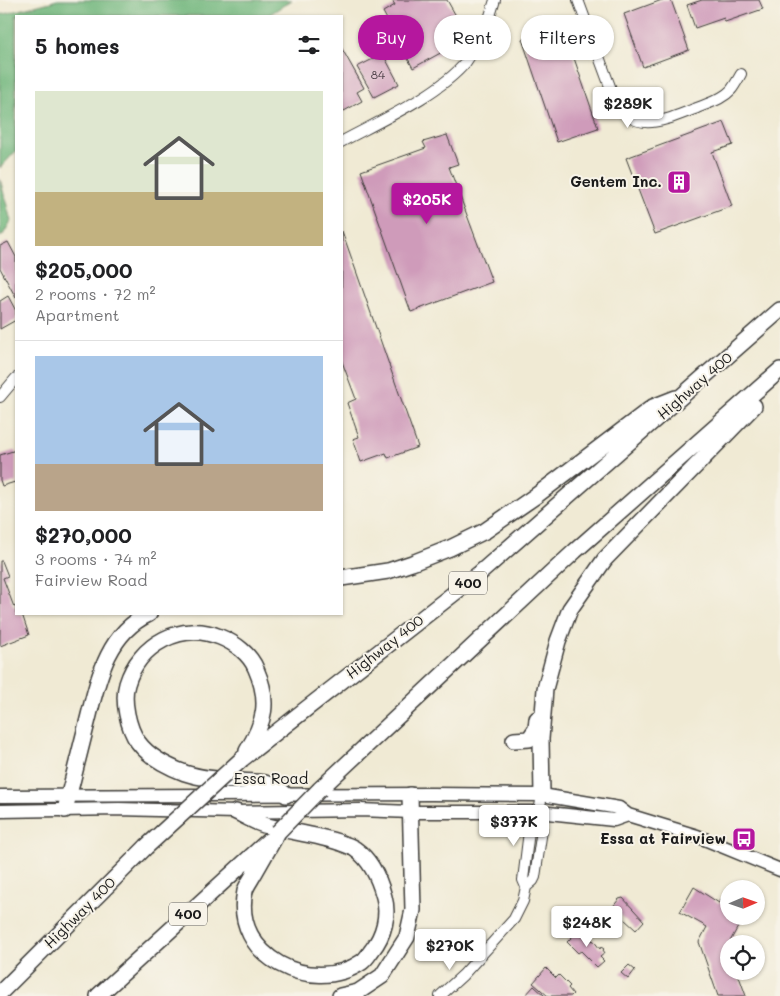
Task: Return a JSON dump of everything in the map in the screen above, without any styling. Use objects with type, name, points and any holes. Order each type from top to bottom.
[{"type":"highway","name":"Highway 400","points":[[0,993],[146,847],[242,759],[480,573],[780,310]]},
{"type":"highway","name":"400","points":[[98,996],[278,832],[320,789],[576,551],[780,370]]},
{"type":"highway","points":[[542,795],[541,739],[545,689],[558,641],[570,609],[605,559],[780,377]]},
{"type":"highway","points":[[343,578],[396,568],[450,548],[485,531],[537,495],[653,407],[684,395]]},
{"type":"highway","points":[[66,803],[101,670],[112,648],[126,630],[148,615]]},
{"type":"highway","points":[[242,759],[263,719],[265,703],[263,684],[255,665],[246,654],[232,643],[212,634],[199,631],[184,632],[170,636],[152,646],[136,664],[127,684],[126,703],[128,721],[138,742],[159,761],[186,773],[265,783],[277,787],[286,795]]},
{"type":"highway","points":[[514,740],[529,739],[534,734],[537,723],[538,702],[545,689]]},
{"type":"highway","points":[[340,996],[358,992],[382,976],[407,937],[413,910],[410,795]]},
{"type":"highway","points":[[236,812],[262,824],[329,839],[354,848],[373,868],[381,884],[386,906],[385,923],[379,939],[363,962],[345,973],[321,978],[300,976],[277,967],[257,948],[249,935],[243,917],[245,890],[278,832]]},
{"type":"main road","name":"Essa Road","points":[[0,811],[66,803],[286,795],[542,795],[619,808],[628,815],[697,836],[780,870]]},
{"type":"main road","name":"Essa Road","points":[[0,796],[66,803],[236,812],[360,810],[540,812],[614,820],[628,815]]},
{"type":"street","points":[[343,141],[418,100],[443,84],[466,62],[484,34],[495,0]]},
{"type":"street","points":[[578,0],[615,100],[620,109],[632,118],[646,123],[659,122],[718,100],[730,91],[741,74]]},
{"type":"street","points":[[0,397],[15,379]]},
{"type":"street","points":[[440,996],[463,975],[514,919],[523,901],[526,887],[523,880],[529,831],[540,812],[542,795]]},
{"type":"green space","points":[[58,0],[292,0],[269,15],[15,15],[15,152],[0,168],[0,15]]},
{"type":"green space","points":[[0,179],[11,221],[0,237]]},
{"type":"building","points":[[392,0],[447,0],[455,15],[434,15],[434,57],[413,68],[409,60],[424,60],[424,15],[385,15],[383,12],[395,5]]},
{"type":"building","points":[[662,0],[671,0],[689,50],[643,67],[624,14]]},
{"type":"building","points":[[702,0],[759,0],[763,9],[725,22],[724,18],[695,28],[687,5]]},
{"type":"building","points":[[343,51],[364,88],[357,92],[362,101],[344,111]]},
{"type":"building","points":[[371,60],[386,60],[399,84],[374,97],[357,67]]},
{"type":"building","points":[[529,60],[575,60],[598,128],[557,142]]},
{"type":"building","name":"Gentem Inc.","points":[[724,122],[733,145],[712,152],[732,206],[655,234],[626,158]]},
{"type":"building","points":[[447,135],[458,164],[449,167],[492,282],[411,312],[361,171],[426,148],[423,142]]},
{"type":"building","points":[[343,234],[418,447],[388,458],[386,453],[361,462],[353,439],[359,437],[347,403],[356,399],[343,364]]},
{"type":"building","points":[[8,242],[15,255],[15,296],[0,268],[0,246]]},
{"type":"building","points":[[8,296],[15,309],[15,321],[0,329],[0,301]]},
{"type":"building","points":[[15,450],[15,482],[2,486],[0,480],[0,455]]},
{"type":"building","points":[[0,561],[2,561],[8,576],[3,578],[15,606],[15,615],[22,615],[29,635],[0,646]]},
{"type":"building","points":[[694,887],[719,903],[720,901],[720,925],[739,925],[734,935],[720,935],[720,980],[740,980],[746,996],[718,996],[699,942],[707,927],[680,912]]},
{"type":"building","points":[[623,898],[644,921],[636,930],[612,908],[619,899]]},
{"type":"building","points":[[578,931],[585,938],[587,936],[593,940],[600,949],[601,947],[604,949],[605,953],[600,957],[604,961],[597,967],[581,951],[578,953],[567,942]]},
{"type":"building","points":[[629,965],[635,970],[628,979],[621,973]]},
{"type":"building","points":[[546,968],[556,978],[559,975],[570,986],[568,988],[573,994],[571,996],[548,996],[533,983]]},
{"type":"building","points":[[534,986],[545,996],[525,996]]},
{"type":"place","name":"Gentem Inc.","points":[[679,182]]},
{"type":"place","name":"Essa at Fairview","points":[[744,839]]}]
